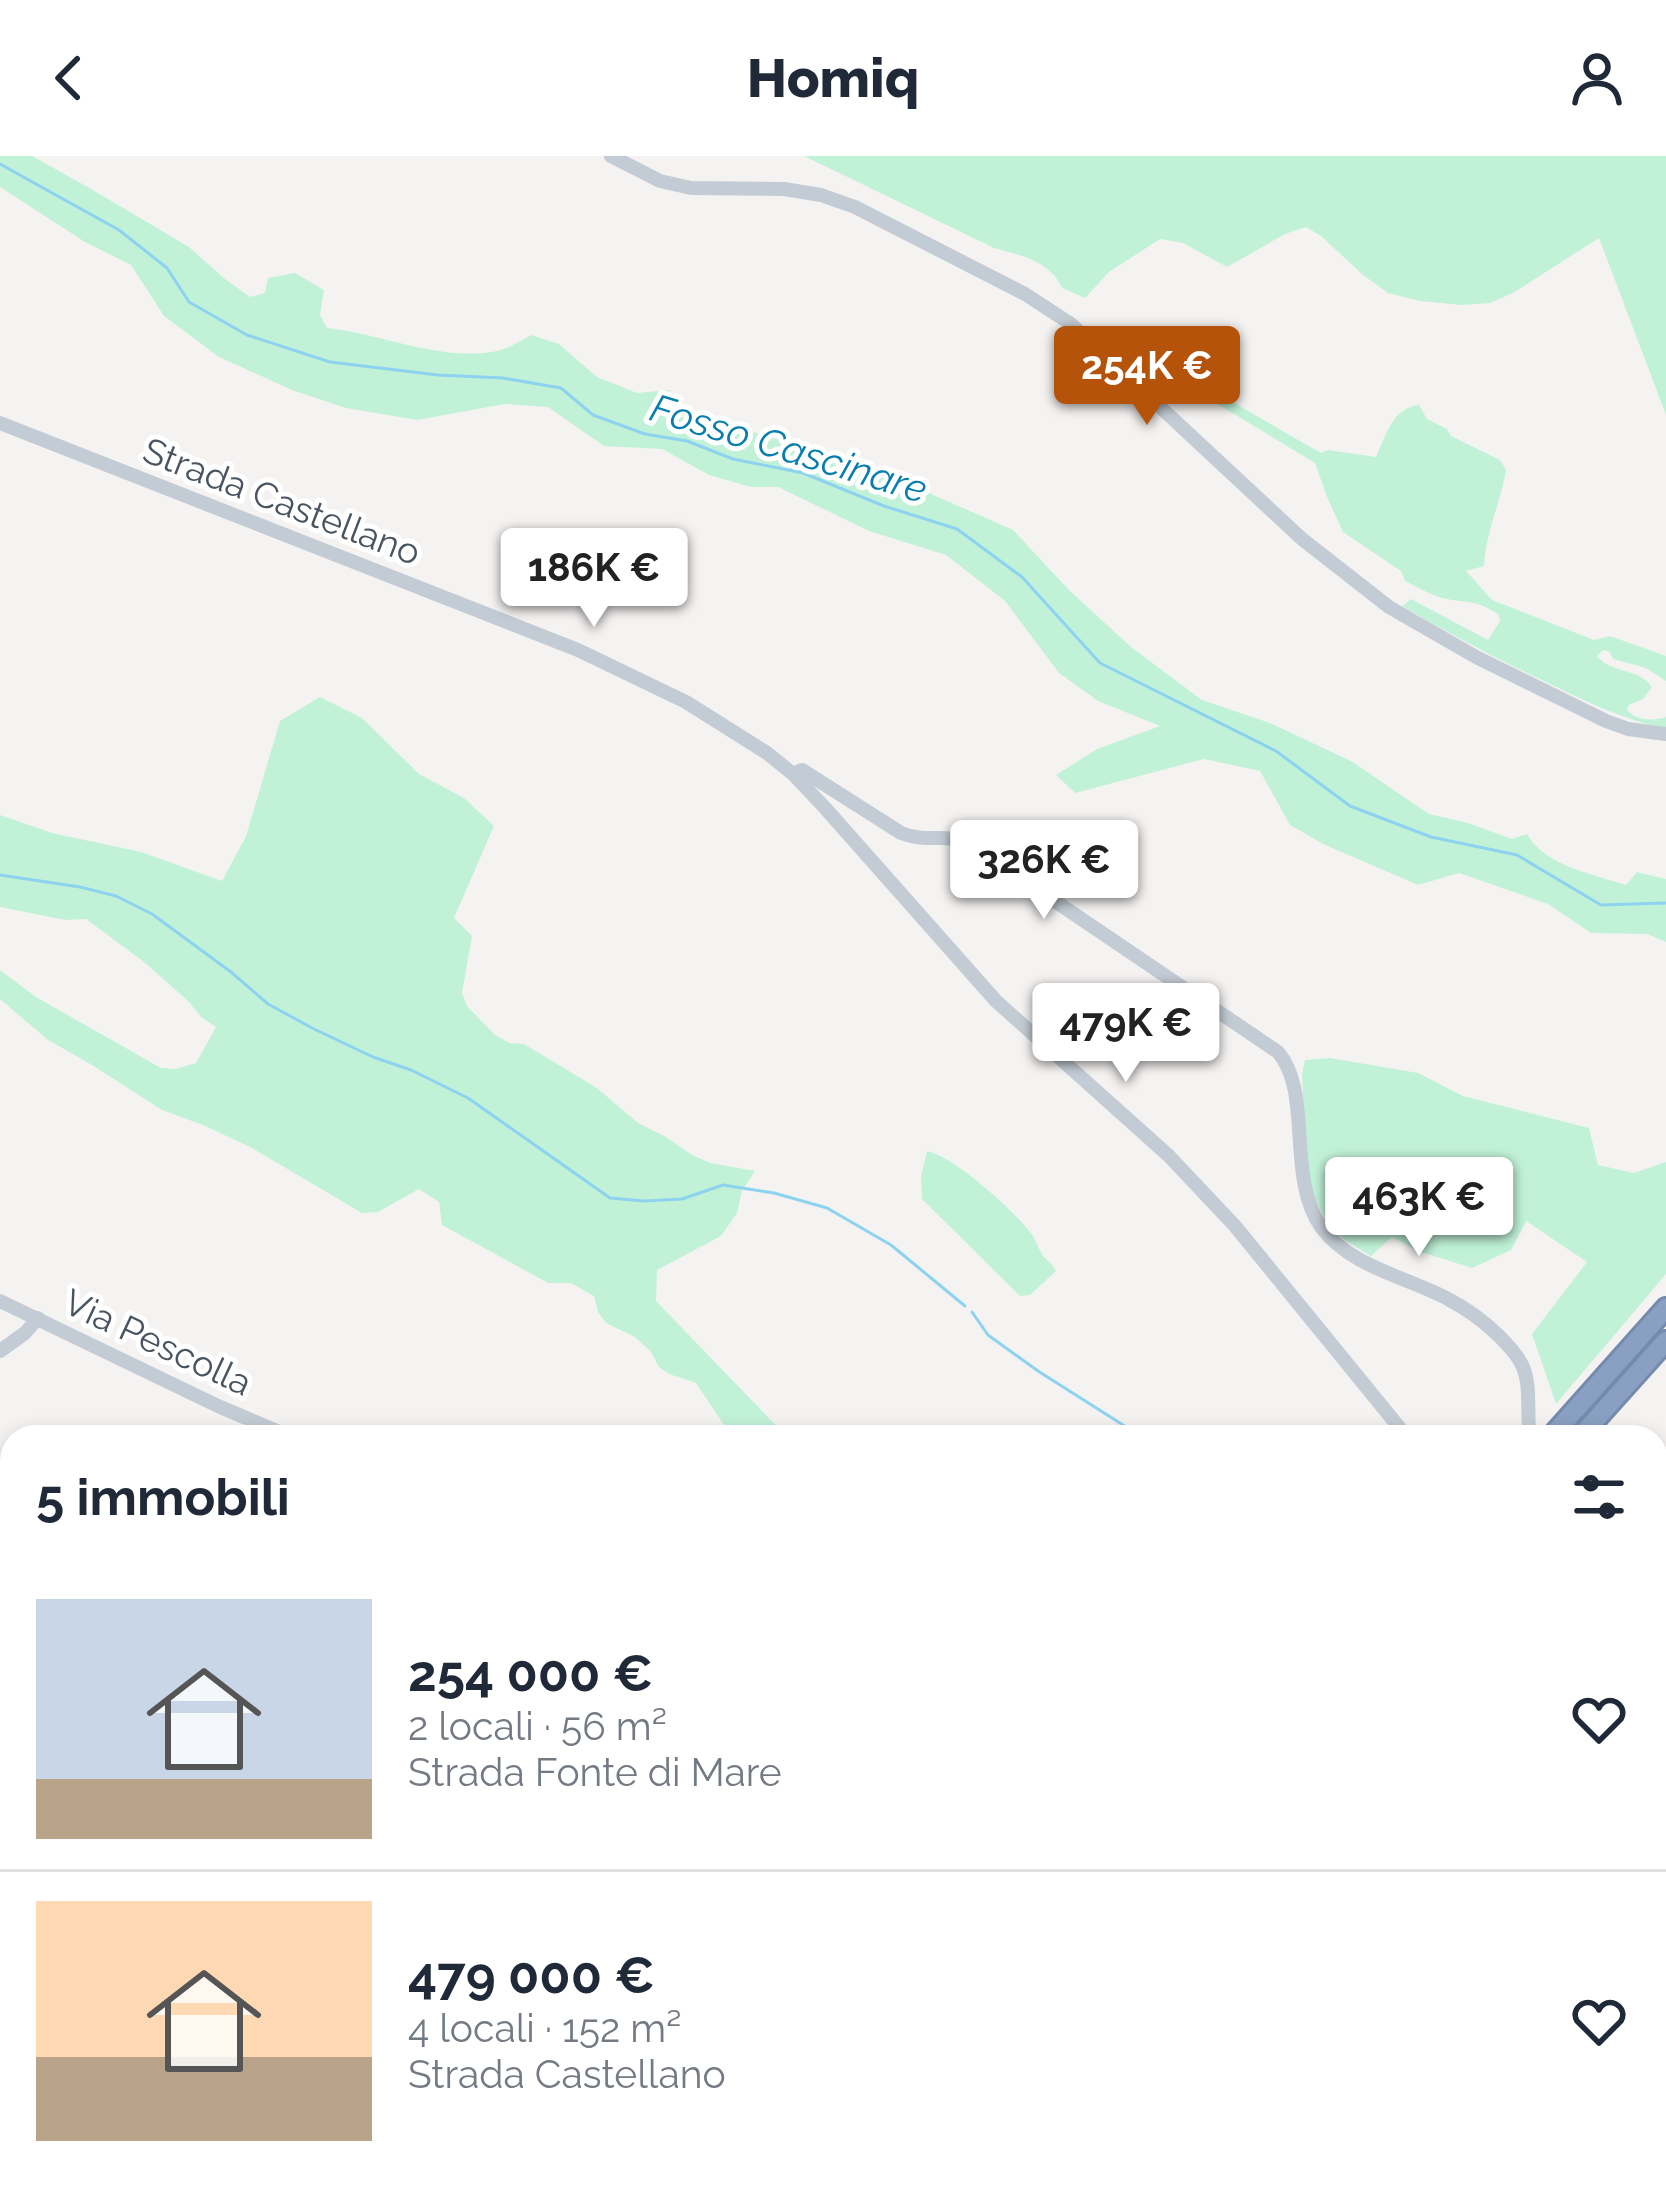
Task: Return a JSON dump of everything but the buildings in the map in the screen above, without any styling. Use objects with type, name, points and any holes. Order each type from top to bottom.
[{"type":"highway","points":[[1562,1425],[1666,1308]]},
{"type":"highway","points":[[1591,1425],[1666,1341]]},
{"type":"street","points":[[611,156],[660,181],[692,188],[784,189],[820,195],[855,207],[1025,294],[1071,324],[1302,539],[1389,607],[1476,657],[1606,721],[1666,734]]},
{"type":"street","name":"Strada Castellano","points":[[0,423],[578,650],[707,713],[767,753],[793,774],[996,1001],[1169,1156],[1235,1226],[1397,1425]]},
{"type":"street","name":"Strada Castellano","points":[[793,774],[802,770],[918,840],[952,837],[984,851],[1279,1052],[1293,1072],[1306,1194],[1320,1225],[1355,1256],[1446,1298],[1495,1332],[1522,1364],[1529,1425]]},
{"type":"street","name":"Via Pescolla","points":[[0,1301],[263,1425]]},
{"type":"street","points":[[0,1351],[38,1318]]},
{"type":"green space","points":[[0,156],[32,156],[86,186],[189,247],[250,297],[265,293],[268,278],[295,273],[324,290],[320,315],[327,328],[454,353],[497,351],[531,335],[559,344],[597,377],[637,393],[669,390],[689,416],[708,415],[877,470],[1013,530],[1131,647],[1202,700],[1270,723],[1351,761],[1429,814],[1512,839],[1527,834],[1558,861],[1626,885],[1637,872],[1666,879],[1666,942],[1647,934],[1591,933],[1548,904],[1459,873],[1418,885],[1290,825],[1260,771],[1204,759],[1075,793],[1056,775],[1097,749],[1160,726],[1098,701],[1059,673],[1005,601],[946,555],[869,531],[778,487],[751,487],[709,475],[662,449],[604,446],[548,407],[505,404],[417,420],[346,408],[292,390],[219,357],[164,316],[131,265],[85,242],[0,187]]},
{"type":"green space","points":[[804,156],[1666,156],[1666,415],[1599,238],[1490,303],[1420,301],[1388,293],[1306,227],[1227,267],[1183,243],[1160,239],[1109,272],[1085,298],[1062,288],[1050,271],[1033,260],[994,248]]},
{"type":"green space","points":[[1149,354],[1321,453],[1376,457],[1397,417],[1419,405],[1427,419],[1451,436],[1500,460],[1506,470],[1484,566],[1466,571],[1492,600],[1594,640],[1610,636],[1666,656],[1666,681],[1646,668],[1613,659],[1610,652],[1603,650],[1597,656],[1647,681],[1652,687],[1627,710],[1645,719],[1666,717],[1666,729],[1580,698],[1402,606],[1411,599],[1488,640],[1500,621],[1499,615],[1483,606],[1442,598],[1405,581],[1401,571],[1343,532],[1315,463],[1145,360]]},
{"type":"green space","points":[[320,697],[362,718],[419,774],[464,798],[494,826],[454,918],[472,936],[462,993],[467,1006],[495,1035],[524,1044],[597,1088],[638,1123],[692,1155],[755,1171],[721,1236],[657,1270],[656,1301],[775,1425],[724,1425],[696,1383],[669,1374],[635,1337],[606,1323],[594,1296],[571,1283],[548,1283],[442,1225],[439,1202],[419,1189],[378,1212],[362,1213],[250,1147],[162,1110],[48,1040],[0,999],[0,970],[36,997],[161,1068],[196,1063],[216,1027],[144,962],[86,919],[65,920],[0,907],[0,815],[52,833],[141,852],[222,881],[246,836],[280,721]]},
{"type":"green space","points":[[1330,1058],[1418,1073],[1463,1096],[1589,1128],[1598,1165],[1634,1173],[1666,1162],[1666,1274],[1556,1404],[1532,1334],[1587,1262],[1526,1221],[1511,1250],[1472,1268],[1418,1251],[1392,1237],[1371,1256],[1343,1238],[1316,1200],[1304,1138],[1305,1060]]},
{"type":"green space","points":[[927,1151],[982,1185],[1032,1235],[1056,1271],[1030,1295],[1020,1296],[922,1199]]},
{"type":"waterway","name":"Fosso Cascinare","points":[[0,164],[119,230],[167,268],[189,302],[247,335],[330,362],[561,388],[593,415],[645,434],[803,473],[957,529],[1022,577],[1100,663],[1276,751],[1350,806],[1431,837],[1517,855],[1601,905],[1666,903]]},
{"type":"waterway","points":[[0,875],[116,896],[152,914],[268,1004],[468,1098],[610,1198],[682,1199],[723,1185],[827,1208],[891,1245],[965,1306]]},
{"type":"waterway","points":[[972,1312],[988,1335],[1123,1425]]}]
